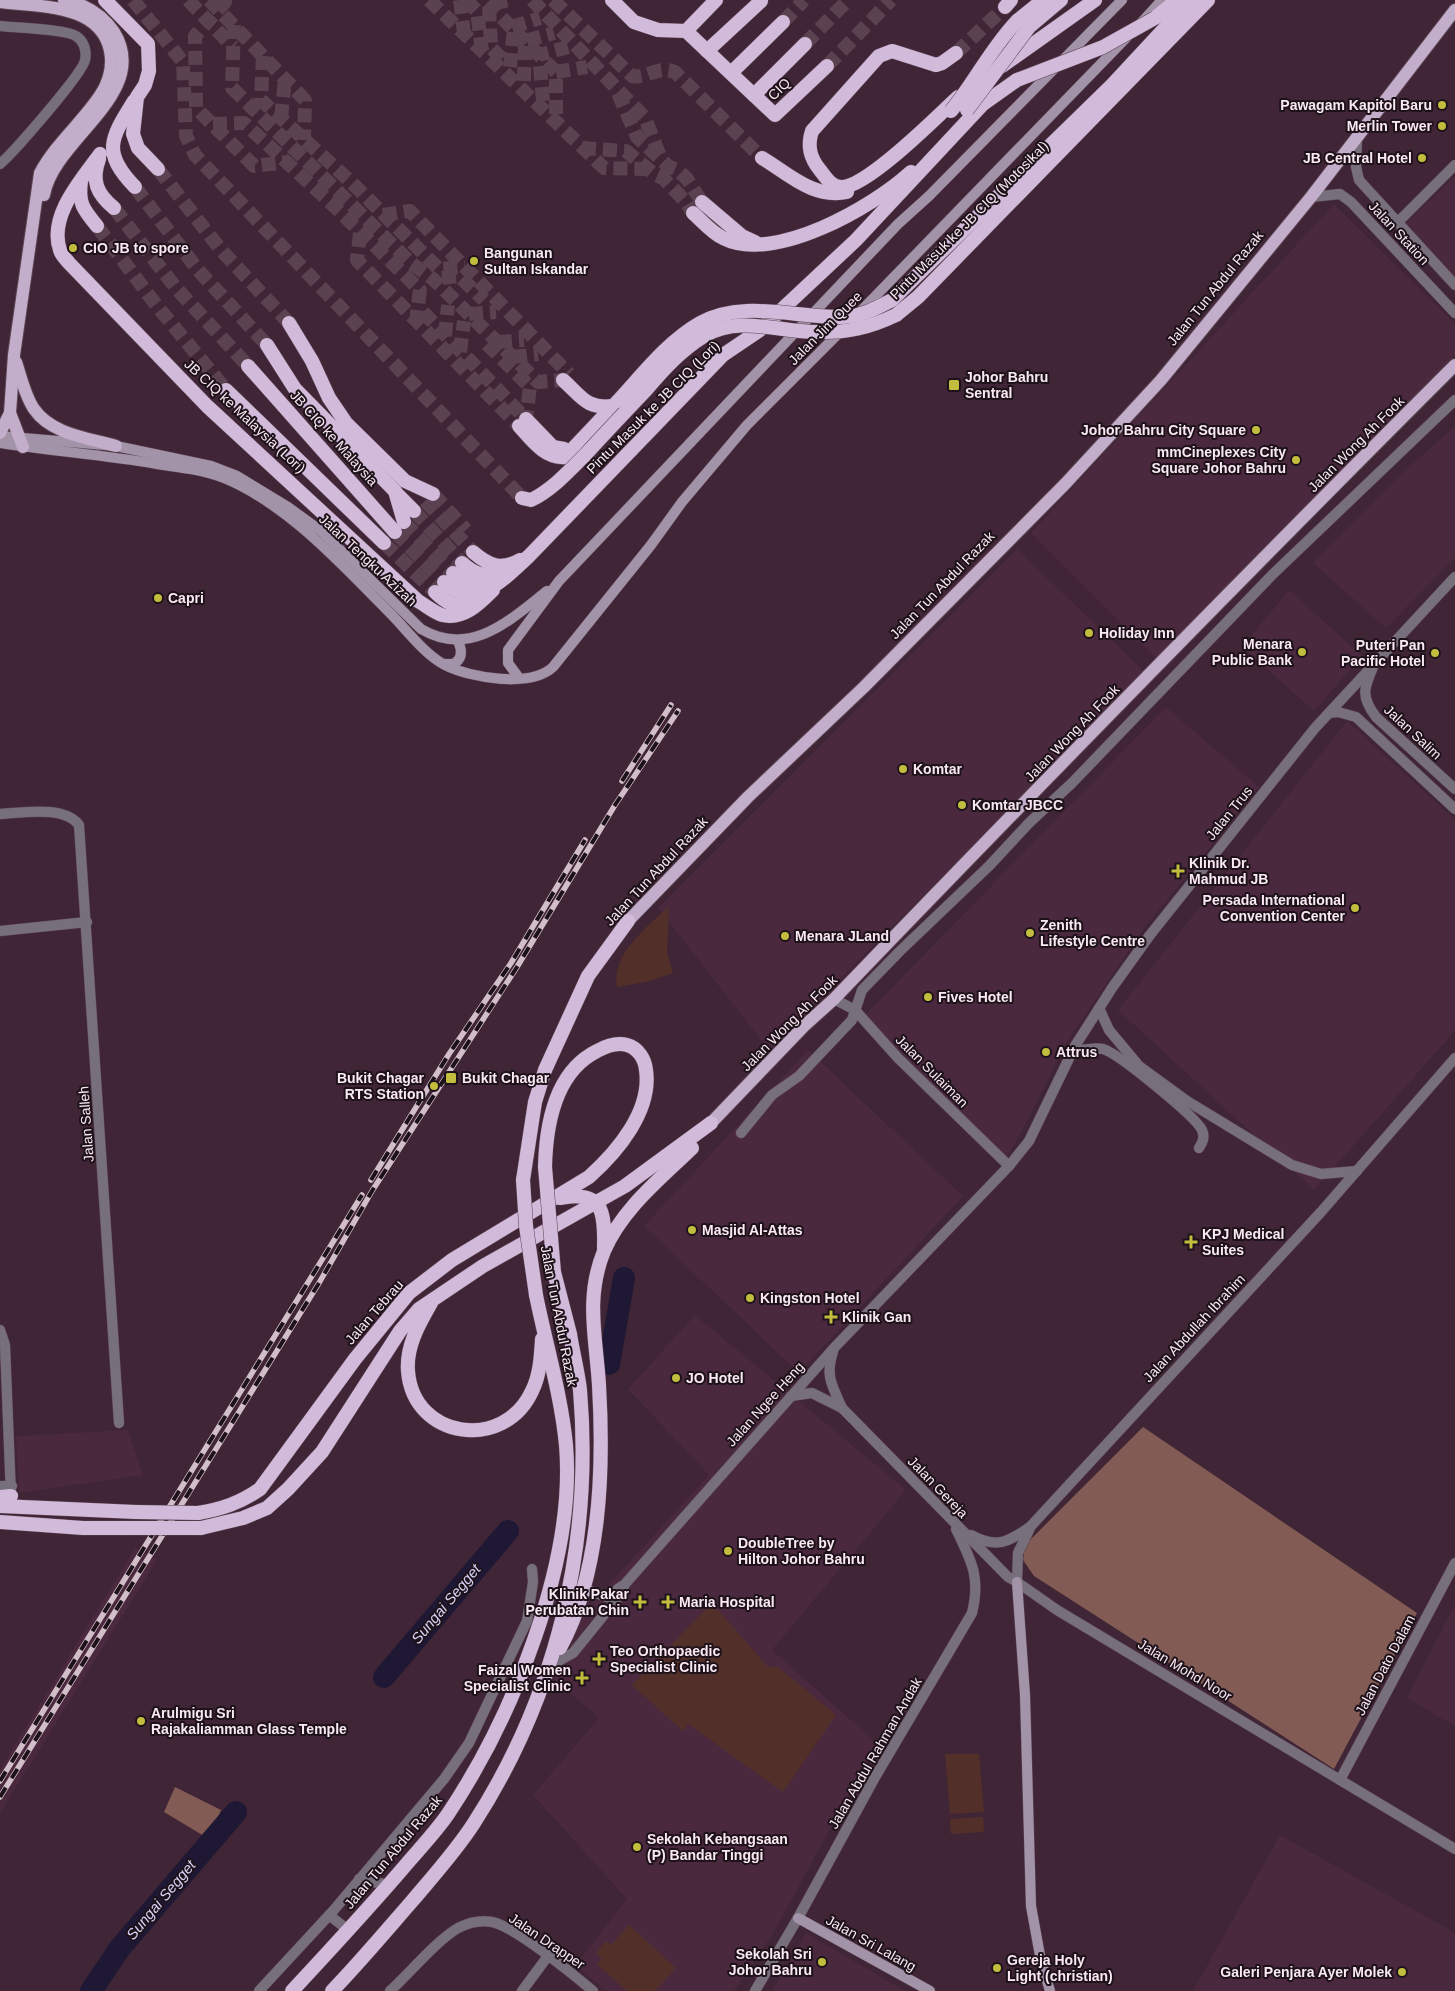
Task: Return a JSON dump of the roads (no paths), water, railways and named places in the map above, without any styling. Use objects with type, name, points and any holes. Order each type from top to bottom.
[{"type":"highway","name":"JB CIQ ke Malaysia (Lori)","points":[[105,0],[148,44],[149,71],[145,85],[65,203],[59,232],[60,251],[69,263],[207,406],[418,601],[442,615],[472,610],[509,575]]},
{"type":"highway","points":[[612,0],[634,22],[658,30],[686,30],[716,0]]},
{"type":"highway","points":[[767,161],[796,182],[828,193],[851,192],[872,182],[930,134],[970,89],[1004,34],[1043,0]]},
{"type":"highway","points":[[693,213],[722,238],[744,244],[758,244],[778,242],[814,233],[854,211],[909,174],[967,110],[1029,27],[1061,0]]},
{"type":"highway","points":[[956,54],[936,65],[892,52],[879,56],[812,131],[809,146],[813,162],[830,183],[842,187],[856,183],[903,148],[958,97],[1095,0]]},
{"type":"highway","name":"Pintu Masuk ke JB CIQ (Lori)","points":[[509,575],[723,356],[760,330],[856,240],[983,104],[1017,80],[1103,47],[1155,18],[1177,0]]},
{"type":"highway","points":[[523,422],[547,454],[558,458],[565,457],[675,341],[701,323],[724,315],[754,311],[844,318],[871,311],[892,300],[1112,85],[1191,0]]},
{"type":"highway","name":"Pintu Masuk ke JB CIQ (Motosikal)","points":[[522,498],[531,500],[540,495],[574,466],[682,352],[705,335],[726,327],[750,325],[815,332],[841,331],[872,326],[896,315],[918,297],[1208,0]]},
{"type":"highway","points":[[707,51],[761,1]]},
{"type":"highway","points":[[731,72],[783,22]]},
{"type":"highway","name":"CIQ","points":[[686,30],[775,115],[827,66]]},
{"type":"highway","name":"CIQ","points":[[754,95],[805,44]]},
{"type":"highway","name":"JB CIQ ke Malaysia (Lori)","points":[[137,97],[133,134],[138,148],[158,169]]},
{"type":"highway","points":[[114,133],[114,157],[120,171],[135,187]]},
{"type":"highway","name":"JB CIQ ke Malaysia (Lori)","points":[[100,154],[96,168],[96,183],[101,197],[114,208]]},
{"type":"highway","points":[[81,181],[79,197],[85,212],[97,226]]},
{"type":"highway","points":[[702,202],[742,236],[758,244]]},
{"type":"highway","points":[[289,323],[312,361],[329,398],[346,423],[405,481],[429,497]]},
{"type":"highway","points":[[267,345],[295,389],[414,511]]},
{"type":"highway","name":"JB CIQ ke Malaysia","points":[[248,366],[377,511],[399,527],[395,491]]},
{"type":"highway","points":[[566,377],[596,399],[615,404]]},
{"type":"highway","name":"JB CIQ ke Malaysia (Lori)","points":[[226,390],[384,543]]},
{"type":"highway","points":[[476,548],[502,558],[536,549]]},
{"type":"highway","points":[[448,577],[471,571],[484,576],[509,575]]},
{"type":"highway","points":[[448,577],[452,590],[465,595],[479,593],[509,575]]},
{"type":"highway","points":[[448,577],[444,600],[455,606],[483,601]]},
{"type":"highway","name":"Jalan Tun Abdul Razak","points":[[292,1991],[389,1885],[447,1816],[492,1738],[523,1667],[545,1603],[562,1528],[565,1501],[566,1446],[554,1370],[543,1332],[536,1295],[526,1226],[523,1180],[536,1102],[545,1070],[588,976],[628,922]]},
{"type":"highway","name":"Jalan Tebrau","points":[[0,1506],[136,1512],[198,1512],[222,1509],[242,1502],[260,1489],[355,1359],[394,1310],[430,1276],[589,1177],[606,1162],[636,1118],[648,1079],[645,1062],[637,1050],[627,1045],[608,1046],[590,1055],[571,1071]]},
{"type":"highway","name":"Jalan Tun Abdul Razak","points":[[332,1991],[454,1852],[474,1823],[513,1753],[550,1666],[573,1577],[581,1500],[582,1442],[580,1389],[570,1334],[554,1272],[546,1167],[546,1138],[550,1122],[558,1095],[571,1071]]},
{"type":"highway","points":[[0,1522],[83,1528],[201,1528],[243,1518],[267,1508],[288,1489],[322,1452],[408,1319],[434,1298],[506,1253],[598,1203],[662,1161],[711,1123]]},
{"type":"highway","points":[[550,1666],[569,1631],[584,1589],[599,1486],[601,1441],[598,1384],[591,1319],[593,1297],[604,1252],[615,1230],[637,1201],[694,1145],[711,1123]]},
{"type":"highway","points":[[554,1199],[578,1194],[598,1203],[602,1212],[604,1252]]},
{"type":"highway","points":[[434,1298],[418,1326],[410,1346],[408,1372],[414,1395],[425,1410],[441,1423],[460,1431],[481,1431],[503,1423],[520,1410],[532,1392],[540,1366],[543,1332]]},
{"type":"main road","points":[[33,233],[42,213],[51,172],[111,96],[121,77],[121,47],[108,24],[97,12],[85,6],[64,0]]},
{"type":"main road","name":"Jalan Jim Quee","points":[[559,581],[898,224],[930,196],[1122,0]]},
{"type":"main road","name":"Jalan Jim Quee","points":[[519,678],[538,677],[553,667],[651,546],[682,502],[747,425],[966,204],[1162,0]]},
{"type":"main road","points":[[0,435],[10,413],[14,355],[33,233],[40,173],[51,154],[100,95],[109,78],[111,57],[105,37],[89,19],[58,9],[2,3]]},
{"type":"main road","name":"Jalan Tun Abdul Razak","points":[[628,922],[748,797],[891,660],[1066,483],[1161,380],[1311,197],[1455,10]]},
{"type":"main road","points":[[14,355],[33,408],[42,419],[51,426],[66,432],[116,446]]},
{"type":"main road","name":"Jalan Wong Ah Fook","points":[[711,1123],[804,1026],[834,999],[1117,709],[1191,631],[1455,365]]},
{"type":"main road","points":[[10,413],[21,442]]},
{"type":"main road","name":"Jalan Tengku Azizah","points":[[0,435],[21,442],[129,458],[178,467],[222,478],[249,491],[311,536],[444,664],[476,675],[519,678]]},
{"type":"main road","name":"Jalan Tengku Azizah","points":[[0,443],[21,442],[116,446],[211,466],[258,488],[321,531],[421,629],[434,637],[458,641],[492,631],[515,616],[559,581]]},
{"type":"main road","points":[[519,678],[508,663],[508,650],[559,581]]},
{"type":"main road","points":[[444,664],[458,662],[462,653],[458,641]]},
{"type":"main road","points":[[1017,1582],[1025,1695],[1031,1906],[1041,1961],[1050,1991]]},
{"type":"main road","name":"Jalan Sri Lalang","points":[[798,1918],[930,1991]]},
{"type":"street","points":[[0,26],[71,34],[83,43],[86,51],[83,68],[20,144],[0,164]]},
{"type":"street","name":"Jalan Station","points":[[1357,138],[1356,167],[1359,180],[1455,285]]},
{"type":"street","points":[[1397,223],[1453,171]]},
{"type":"street","name":"Jalan Station","points":[[1311,197],[1340,194],[1350,202],[1455,314]]},
{"type":"street","points":[[741,1133],[772,1095],[799,1076],[850,1023],[862,990],[989,866],[1029,822],[1072,783],[1272,575],[1455,400]]},
{"type":"street","name":"Jalan Trus","points":[[1009,1166],[1029,1141],[1072,1052],[1099,1008],[1160,923],[1329,713],[1455,577]]},
{"type":"street","name":"Jalan Salim","points":[[1376,661],[1364,694],[1367,706],[1376,717],[1455,789]]},
{"type":"street","name":"Jalan Salim","points":[[1329,713],[1338,712],[1356,717],[1455,809]]},
{"type":"street","name":"Jalan Salleh","points":[[0,814],[37,812],[67,815],[78,825],[87,922],[119,1422]]},
{"type":"street","points":[[0,931],[87,922]]},
{"type":"street","name":"Jalan Sulaiman","points":[[834,999],[855,1010],[898,1058],[1009,1166]]},
{"type":"street","points":[[1099,1008],[1108,1030],[1139,1066],[1187,1101],[1292,1165],[1320,1174],[1357,1171]]},
{"type":"street","points":[[1072,1052],[1093,1048],[1110,1053],[1189,1114],[1204,1135],[1203,1142],[1199,1148]]},
{"type":"street","name":"Jalan Abdullah Ibrahim","points":[[952,1521],[984,1542],[996,1543],[1010,1540],[1031,1526],[1357,1171],[1455,1058]]},
{"type":"street","name":"Jalan Ngee Heng","points":[[550,1666],[573,1653],[620,1595],[625,1584],[790,1396],[1009,1166]]},
{"type":"street","points":[[0,1330],[5,1345],[8,1493]]},
{"type":"street","name":"Jalan Gereja","points":[[834,1348],[828,1370],[830,1382],[842,1408]]},
{"type":"street","name":"Jalan Gereja","points":[[790,1396],[812,1393],[842,1408],[1008,1577],[1017,1582]]},
{"type":"street","points":[[0,1486],[8,1493]]},
{"type":"street","name":"Jalan Abdul Rahman Andak","points":[[755,1991],[798,1918],[874,1779],[972,1613],[977,1582],[972,1562],[952,1521]]},
{"type":"street","name":"Jalan Abdullah Ibrahim","points":[[1017,1582],[1018,1553],[1031,1526]]},
{"type":"street","name":"Jalan Dato Dalam","points":[[1340,1780],[1455,1563]]},
{"type":"street","points":[[259,1991],[360,1879],[444,1779],[469,1743],[527,1621],[534,1582],[532,1569]]},
{"type":"street","name":"Jalan Mohd Noor","points":[[1017,1582],[1057,1610],[1455,1849]]},
{"type":"street","points":[[584,1589],[607,1596],[625,1584]]},
{"type":"street","points":[[360,1879],[389,1885]]},
{"type":"street","points":[[329,1915],[348,1930]]},
{"type":"street","name":"Jalan Drapper","points":[[390,1991],[458,1929],[482,1921],[494,1922],[505,1927],[548,1956],[593,1991]]},
{"type":"street","points":[[522,1991],[548,1956]]},
{"type":"waterway","name":"Sungai Segget","points":[[609,1364],[624,1278]]},
{"type":"waterway","name":"Sungai Segget","points":[[384,1677],[508,1531]]},
{"type":"waterway","name":"Sungai Segget","points":[[91,1991],[120,1948],[236,1812]]},
{"type":"tunnel","points":[[133,0],[183,62],[186,136],[195,155],[522,498]]},
{"type":"tunnel","points":[[188,0],[233,47]]},
{"type":"tunnel","points":[[209,0],[305,100],[304,140]]},
{"type":"tunnel","points":[[223,0],[225,2],[195,36],[196,108],[254,166],[287,162]]},
{"type":"tunnel","points":[[429,0],[604,168],[648,169]]},
{"type":"tunnel","points":[[460,0],[464,34]]},
{"type":"tunnel","points":[[466,0],[477,11],[482,51]]},
{"type":"tunnel","points":[[502,59],[491,48],[489,5],[509,0]]},
{"type":"tunnel","points":[[532,0],[645,118],[661,159]]},
{"type":"tunnel","points":[[553,0],[632,76],[643,76],[663,70],[675,72],[762,158]]},
{"type":"tunnel","points":[[783,22],[804,0]]},
{"type":"tunnel","points":[[805,44],[848,0]]},
{"type":"tunnel","points":[[827,66],[891,0]]},
{"type":"tunnel","points":[[487,3],[556,72]]},
{"type":"tunnel","points":[[956,53],[1005,7]]},
{"type":"tunnel","points":[[512,27],[540,18]]},
{"type":"tunnel","points":[[234,25],[232,88],[411,263],[433,279],[538,382],[563,380]]},
{"type":"tunnel","points":[[510,67],[514,29]]},
{"type":"tunnel","points":[[524,81],[525,41],[554,33]]},
{"type":"tunnel","points":[[543,101],[539,55],[568,47]]},
{"type":"tunnel","points":[[263,56],[261,100],[351,182],[439,269],[465,267]]},
{"type":"tunnel","points":[[556,72],[587,67]]},
{"type":"tunnel","points":[[556,72],[556,114]]},
{"type":"tunnel","points":[[281,118],[285,79]]},
{"type":"tunnel","points":[[618,93],[637,137],[668,166],[679,171],[687,179],[702,202]]},
{"type":"tunnel","points":[[213,124],[244,123],[331,203],[420,290],[416,321]]},
{"type":"tunnel","points":[[582,148],[626,151],[654,174],[663,178],[686,202],[693,213]]},
{"type":"tunnel","points":[[158,169],[221,250],[289,323]]},
{"type":"tunnel","points":[[135,187],[198,270],[267,345]]},
{"type":"tunnel","points":[[114,208],[176,288],[248,366]]},
{"type":"tunnel","points":[[383,215],[410,211],[569,374]]},
{"type":"tunnel","points":[[97,226],[157,306],[226,390]]},
{"type":"tunnel","points":[[360,233],[357,260],[519,426]]},
{"type":"tunnel","points":[[442,278],[459,276],[484,300]]},
{"type":"tunnel","points":[[445,336],[448,305]]},
{"type":"tunnel","points":[[423,312],[526,419]]},
{"type":"tunnel","points":[[469,314],[496,312]]},
{"type":"tunnel","points":[[460,352],[464,321]]},
{"type":"tunnel","points":[[498,342],[524,340]]},
{"type":"tunnel","points":[[487,344],[530,387],[526,419]]},
{"type":"tunnel","points":[[513,357],[538,354]]},
{"type":"tunnel","points":[[433,494],[466,530]]},
{"type":"tunnel","points":[[425,501],[473,552]]},
{"type":"tunnel","points":[[414,511],[462,563]]},
{"type":"tunnel","points":[[404,522],[453,573]]},
{"type":"tunnel","points":[[395,532],[444,582]]},
{"type":"tunnel","points":[[384,543],[435,592]]},
{"type":"railway","points":[[622,781],[671,705]]},
{"type":"railway","points":[[0,1797],[319,1283],[372,1191],[517,967],[615,805],[678,711]]},
{"type":"railway","points":[[371,1180],[449,1054],[511,963],[585,840]]},
{"type":"railway","points":[[0,1781],[362,1195]]},
{"type":"place","name":"Pawagam Kapitol Baru","points":[[1442,105]]},
{"type":"place","name":"Merlin Tower","points":[[1442,126]]},
{"type":"place","name":"JB Central Hotel","points":[[1422,158]]},
{"type":"place","name":"CIO JB to spore","points":[[73,248]]},
{"type":"place","name":"Bangunan Sultan Iskandar","points":[[474,261]]},
{"type":"place","name":"Johor Bahru Sentral","points":[[954,385]]},
{"type":"place","name":"Johor Bahru City Square","points":[[1256,430]]},
{"type":"place","name":"mmCineplexes City Square Johor Bahru","points":[[1296,460]]},
{"type":"place","name":"Capri","points":[[158,598]]},
{"type":"place","name":"Holiday Inn","points":[[1089,633]]},
{"type":"place","name":"Menara Public Bank","points":[[1302,652]]},
{"type":"place","name":"Puteri Pan Pacific Hotel","points":[[1435,653]]},
{"type":"place","name":"Komtar","points":[[903,769]]},
{"type":"place","name":"Komtar JBCC","points":[[962,805]]},
{"type":"place","name":"Klinik Dr. Mahmud JB","points":[[1178,871]]},
{"type":"place","name":"Persada International Convention Center","points":[[1355,908]]},
{"type":"place","name":"Zenith Lifestyle Centre","points":[[1030,933]]},
{"type":"place","name":"Menara JLand","points":[[785,936]]},
{"type":"place","name":"Fives Hotel","points":[[928,997]]},
{"type":"place","name":"Attrus","points":[[1046,1052]]},
{"type":"place","name":"Bukit Chagar","points":[[451,1078]]},
{"type":"place","name":"Bukit Chagar RTS Station","points":[[434,1086]]},
{"type":"place","name":"Masjid Al-Attas","points":[[692,1230]]},
{"type":"place","name":"KPJ Medical Suites","points":[[1191,1242]]},
{"type":"place","name":"Kingston Hotel","points":[[750,1298]]},
{"type":"place","name":"Klinik Gan","points":[[831,1317]]},
{"type":"place","name":"JO Hotel","points":[[676,1378]]},
{"type":"place","name":"DoubleTree by Hilton Johor Bahru","points":[[728,1551]]},
{"type":"place","name":"Klinik Pakar Perubatan Chin","points":[[640,1602]]},
{"type":"place","name":"Maria Hospital","points":[[668,1602]]},
{"type":"place","name":"Teo Orthopaedic Specialist Clinic","points":[[599,1659]]},
{"type":"place","name":"Faizal Women Specialist Clinic","points":[[582,1678]]},
{"type":"place","name":"Arulmigu Sri Rajakaliamman Glass Temple","points":[[141,1721]]},
{"type":"place","name":"Sekolah Kebangsaan (P) Bandar Tinggi","points":[[637,1847]]},
{"type":"place","name":"Sekolah Sri Johor Bahru","points":[[822,1962]]},
{"type":"place","name":"Gereja Holy Light (christian)","points":[[997,1968]]},
{"type":"place","name":"Galeri Penjara Ayer Molek","points":[[1402,1972]]}]
